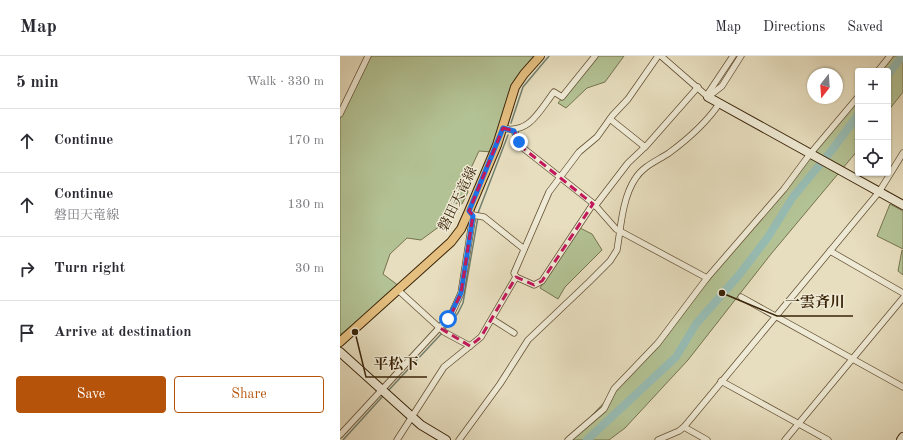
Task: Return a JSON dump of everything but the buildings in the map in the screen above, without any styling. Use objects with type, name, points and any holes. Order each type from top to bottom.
[{"type":"main road","name":"磐田天竜線","points":[[340,342],[451,242],[460,229],[474,215],[515,87],[540,56]]},
{"type":"street","points":[[340,114],[368,56]]},
{"type":"street","points":[[503,128],[514,131],[528,125],[554,92],[562,97],[595,56]]},
{"type":"street","points":[[397,440],[410,416],[444,367],[481,337],[516,277],[514,273],[549,192],[579,152],[597,137],[660,56],[669,58],[698,87],[719,104],[903,205]]},
{"type":"street","points":[[708,96],[733,56]]},
{"type":"street","points":[[708,96],[722,86],[741,56]]},
{"type":"street","points":[[880,68],[890,56]]},
{"type":"street","points":[[516,277],[534,285],[542,281],[594,205],[628,163],[645,147],[698,87]]},
{"type":"street","points":[[568,440],[604,410],[614,389],[658,343],[708,278],[784,189],[810,154],[855,102]]},
{"type":"street","points":[[458,440],[500,384],[528,340],[610,261],[617,250],[627,194],[635,178],[700,127],[719,104]]},
{"type":"street","points":[[610,119],[645,147]]},
{"type":"street","points":[[514,131],[523,148],[542,161],[544,166],[594,205],[620,231],[708,278]]},
{"type":"street","points":[[658,440],[679,431],[684,427],[879,192],[903,154]]},
{"type":"street","points":[[340,435],[384,392],[442,329],[451,315],[461,293],[474,215],[484,218],[524,249]]},
{"type":"street","points":[[830,251],[903,293]]},
{"type":"street","points":[[398,290],[442,329],[470,346]]},
{"type":"street","points":[[741,297],[903,386]]},
{"type":"street","points":[[784,440],[903,298]]},
{"type":"street","points":[[492,319],[514,333]]},
{"type":"street","points":[[340,352],[410,416],[446,440]]},
{"type":"street","points":[[721,381],[828,440]]},
{"type":"street","points":[[684,427],[707,440]]},
{"type":"highlighted area","points":[[503,128],[514,131],[523,148],[593,204],[542,281],[534,285],[516,277],[481,337],[470,346],[440,328],[451,315],[461,293],[473,215],[469,211]]},
{"type":"green space","points":[[368,56],[536,56],[513,82],[492,152],[479,151],[465,181],[468,192],[462,204],[454,203],[444,223],[421,240],[407,238],[390,254],[383,274],[399,286],[340,335],[340,117]]},
{"type":"green space","points":[[597,56],[624,56],[605,82],[587,88],[566,108],[558,103]]},
{"type":"green space","points":[[889,56],[903,56],[903,92],[891,107],[891,68],[879,68]]},
{"type":"green space","points":[[855,99],[855,154],[771,254],[688,360],[625,428],[609,440],[568,440],[650,355],[730,251]]},
{"type":"green space","points":[[890,204],[903,211],[903,249],[877,236]]},
{"type":"green space","points":[[580,228],[592,234],[602,250],[565,287],[558,299],[540,288]]},
{"type":"green space","points":[[902,250],[903,251],[903,275],[898,271]]},
{"type":"waterway","points":[[511,123],[523,87],[549,56]]},
{"type":"waterway","points":[[891,71],[902,56]]},
{"type":"waterway","points":[[587,440],[676,357],[696,324],[739,275],[768,237],[793,197],[832,150],[855,119]]},
{"type":"waterway","points":[[478,213],[508,135]]},
{"type":"waterway","points":[[444,330],[458,313],[463,303],[478,217]]},
{"type":"waterway","points":[[387,392],[442,333]]},
{"type":"waterway","points":[[343,440],[383,396]]},
{"type":"place","name":"一雲斉川","points":[[722,293]]},
{"type":"place","name":"平松下","points":[[355,332]]},
{"type":"route","points":[[448,319],[459,300],[461,293],[473,216],[469,211],[503,128],[514,131],[519,142]]}]
